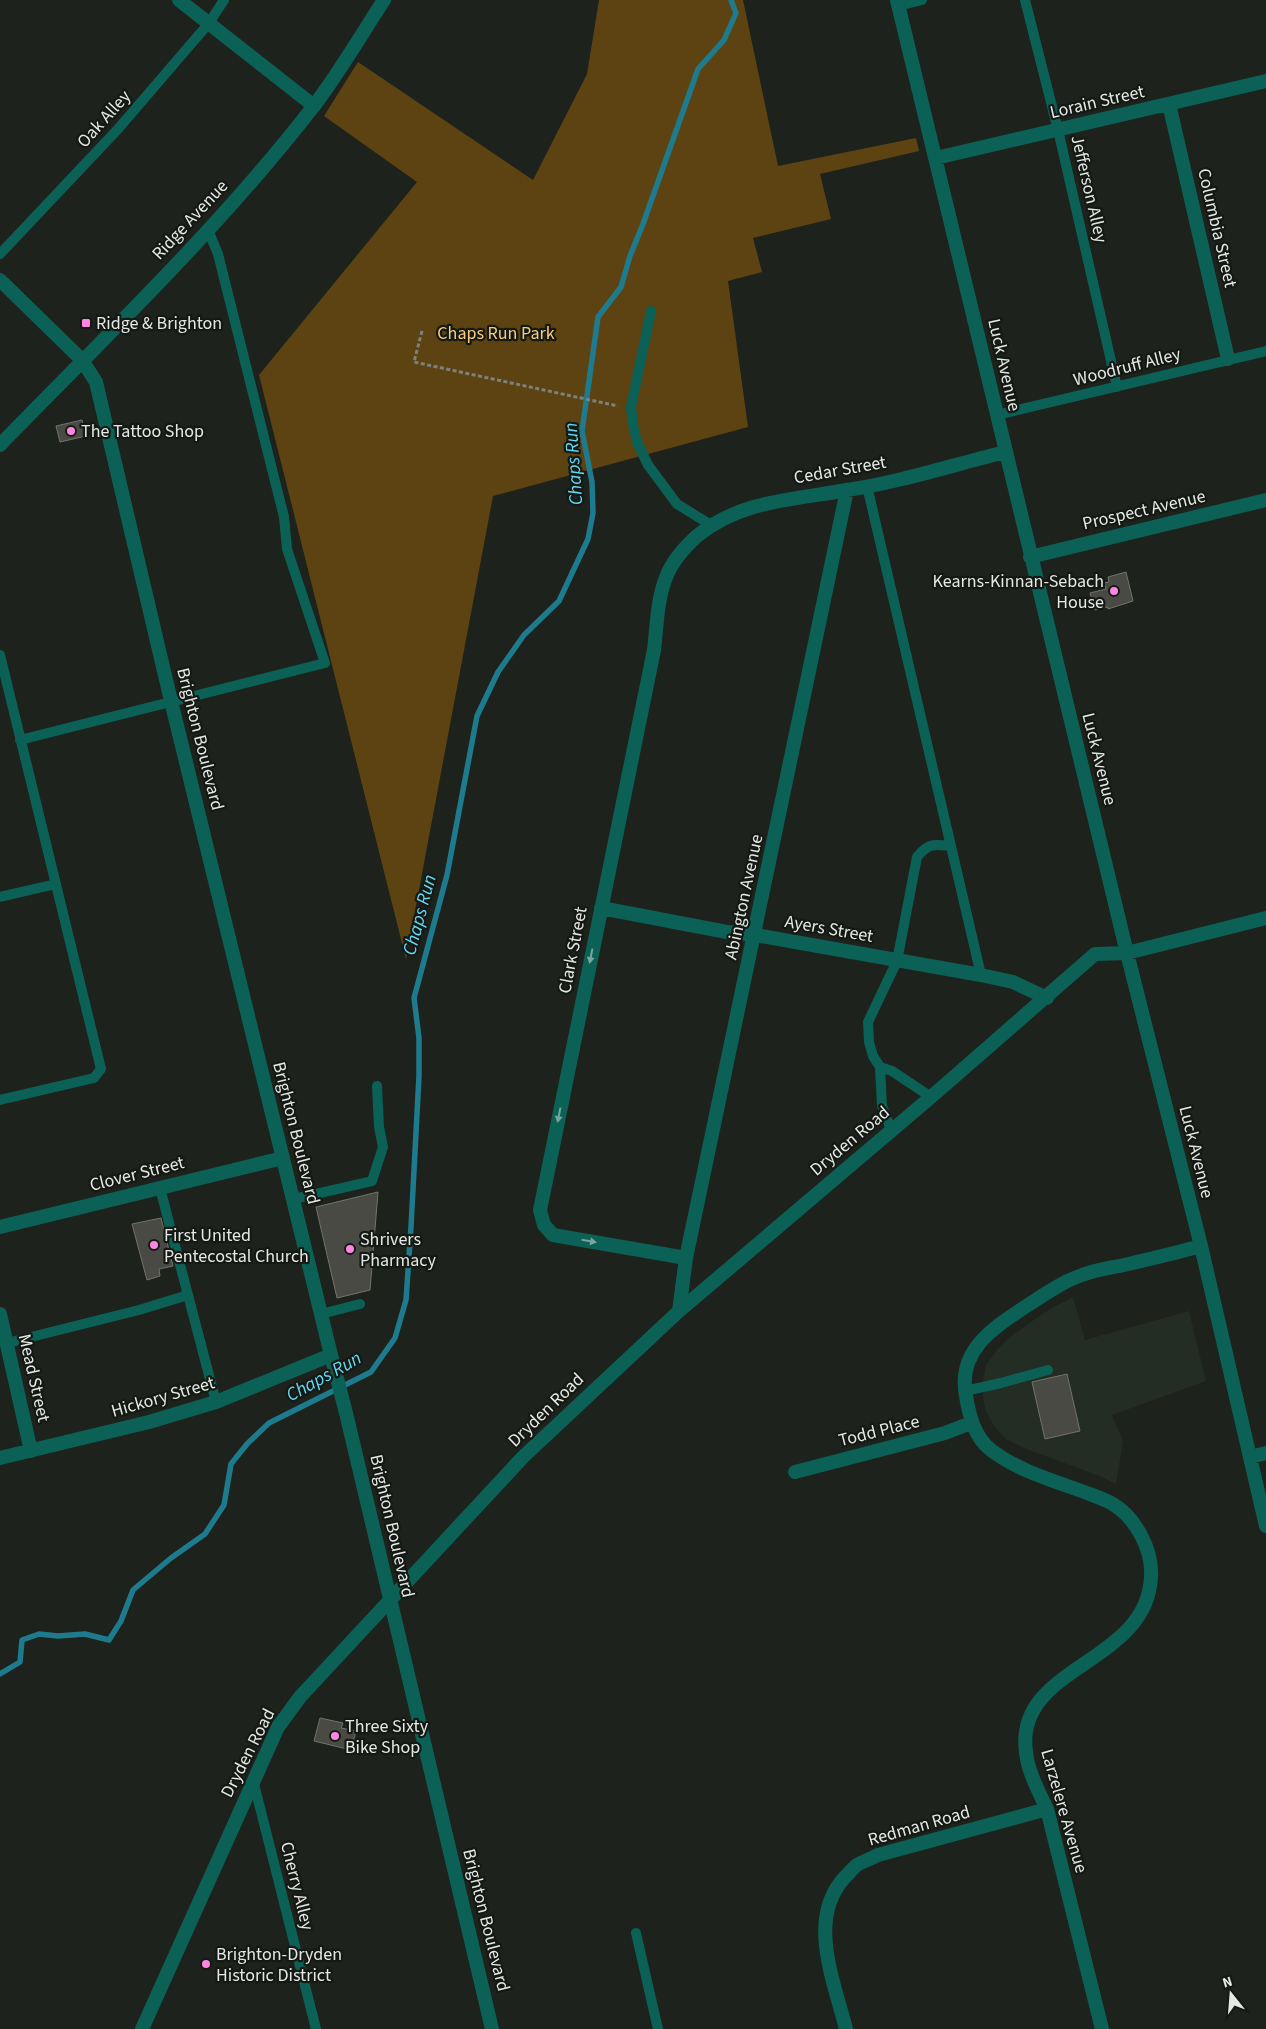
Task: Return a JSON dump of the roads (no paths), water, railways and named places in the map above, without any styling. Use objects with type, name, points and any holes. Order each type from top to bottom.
[{"type":"street","points":[[179,0],[314,106]]},
{"type":"street","name":"Ridge Avenue","points":[[0,445],[208,230],[314,106],[384,0]]},
{"type":"street","name":"Luck Avenue","points":[[897,3],[936,158],[1126,953],[1201,1246],[1266,1526]]},
{"type":"street","name":"Lorain Street","points":[[936,158],[1266,81]]},
{"type":"street","name":"Columbia Street","points":[[1169,104],[1228,360]]},
{"type":"street","name":"Brighton Boulevard","points":[[0,280],[82,360],[96,382],[171,701],[346,1413],[492,2029]]},
{"type":"street","name":"Cedar Street","points":[[690,542],[711,524],[745,508],[784,499],[867,486],[1005,452]]},
{"type":"street","name":"Abington Avenue","points":[[679,1310],[686,1258],[756,935],[848,490]]},
{"type":"street","name":"Prospect Avenue","points":[[1030,556],[1266,500]]},
{"type":"street","name":"Clark Street","points":[[686,1258],[553,1235],[544,1224],[540,1210],[654,650],[662,590],[667,574],[677,557],[690,542]]},
{"type":"street","name":"Ayers Street","points":[[601,908],[727,932],[756,935],[981,975],[1013,982],[1047,998]]},
{"type":"street","points":[[1126,953],[1266,918]]},
{"type":"street","name":"Dryden Road","points":[[142,2029],[278,1727],[300,1697],[524,1457],[679,1310],[1047,998],[1095,954],[1126,953]]},
{"type":"street","name":"Clover Street","points":[[0,1227],[283,1158]]},
{"type":"street","name":"Larzelere Avenue","points":[[1102,2029],[1047,1809],[1031,1776],[1026,1751],[1026,1728],[1034,1707],[1053,1685],[1107,1649],[1139,1618],[1149,1596],[1152,1574],[1147,1547],[1135,1524],[1113,1503],[1020,1466],[989,1449],[971,1423],[965,1391],[966,1368],[975,1348],[990,1330],[1060,1284],[1084,1274],[1201,1246]]},
{"type":"street","name":"Mead Street","points":[[0,1314],[31,1451]]},
{"type":"street","name":"Hickory Street","points":[[0,1458],[149,1422],[216,1402],[331,1355]]},
{"type":"street","name":"Todd Place","points":[[795,1472],[945,1433],[971,1423]]},
{"type":"street","points":[[1250,1457],[1266,1453]]},
{"type":"street","name":"Redman Road","points":[[846,2029],[826,1947],[825,1932],[828,1904],[838,1884],[856,1866],[878,1855],[1047,1809]]},
{"type":"lane","name":"Oak Alley","points":[[0,254],[118,129],[209,23],[224,0]]},
{"type":"lane","points":[[897,3],[922,0]]},
{"type":"lane","name":"Jefferson Alley","points":[[1025,0],[1058,130],[1117,387]]},
{"type":"lane","points":[[20,740],[324,663],[287,549],[284,517],[218,254],[208,230]]},
{"type":"lane","points":[[651,310],[631,407],[637,442],[648,465],[677,504],[711,524]]},
{"type":"lane","name":"Woodruff Alley","points":[[996,415],[1266,351]]},
{"type":"lane","points":[[867,486],[981,975]]},
{"type":"lane","points":[[0,655],[102,1069],[94,1078],[0,1100]]},
{"type":"lane","points":[[891,1130],[882,1106],[880,1067],[872,1056],[868,1022],[897,960],[917,857],[924,848],[936,844],[950,846]]},
{"type":"lane","points":[[0,897],[56,884]]},
{"type":"lane","points":[[880,1067],[892,1071],[931,1097]]},
{"type":"lane","points":[[293,1199],[372,1181],[383,1147],[379,1127],[377,1086]]},
{"type":"lane","points":[[160,1188],[216,1402]]},
{"type":"lane","points":[[7,1343],[139,1310],[188,1295]]},
{"type":"lane","points":[[321,1314],[360,1304]]},
{"type":"lane","points":[[965,1391],[1048,1370]]},
{"type":"lane","name":"Cherry Alley","points":[[253,1780],[316,2029]]},
{"type":"lane","points":[[636,1933],[658,2029]]},
{"type":"waterway","name":"Chaps Run","points":[[0,1674],[20,1662],[22,1640],[39,1634],[58,1636],[85,1634],[109,1640],[121,1621],[133,1590],[171,1558],[205,1534],[224,1505],[231,1464],[247,1444],[269,1423],[371,1372],[395,1338],[406,1300],[411,1227],[419,1076],[419,1038],[414,998],[447,875],[477,716],[498,672],[524,635],[559,601],[588,539],[593,513],[592,482],[582,431],[598,317],[621,287],[630,256],[698,69],[724,40],[736,13],[731,0]]},
{"type":"place","name":"Ridge & Brighton","points":[[86,323]]},
{"type":"place","name":"The Tattoo Shop","points":[[71,431]]},
{"type":"place","name":"Kearns-Kinnan-Sebach House","points":[[1114,591]]},
{"type":"place","name":"First United Pentecostal Church","points":[[154,1245]]},
{"type":"place","name":"Shrivers Pharmacy","points":[[350,1249]]},
{"type":"place","name":"Three Sixty Bike Shop","points":[[335,1736]]},
{"type":"place","name":"Brighton-Dryden Historic District","points":[[206,1964]]},
{"type":"park label","name":"Chaps Run Park","points":[[496,333]]}]
